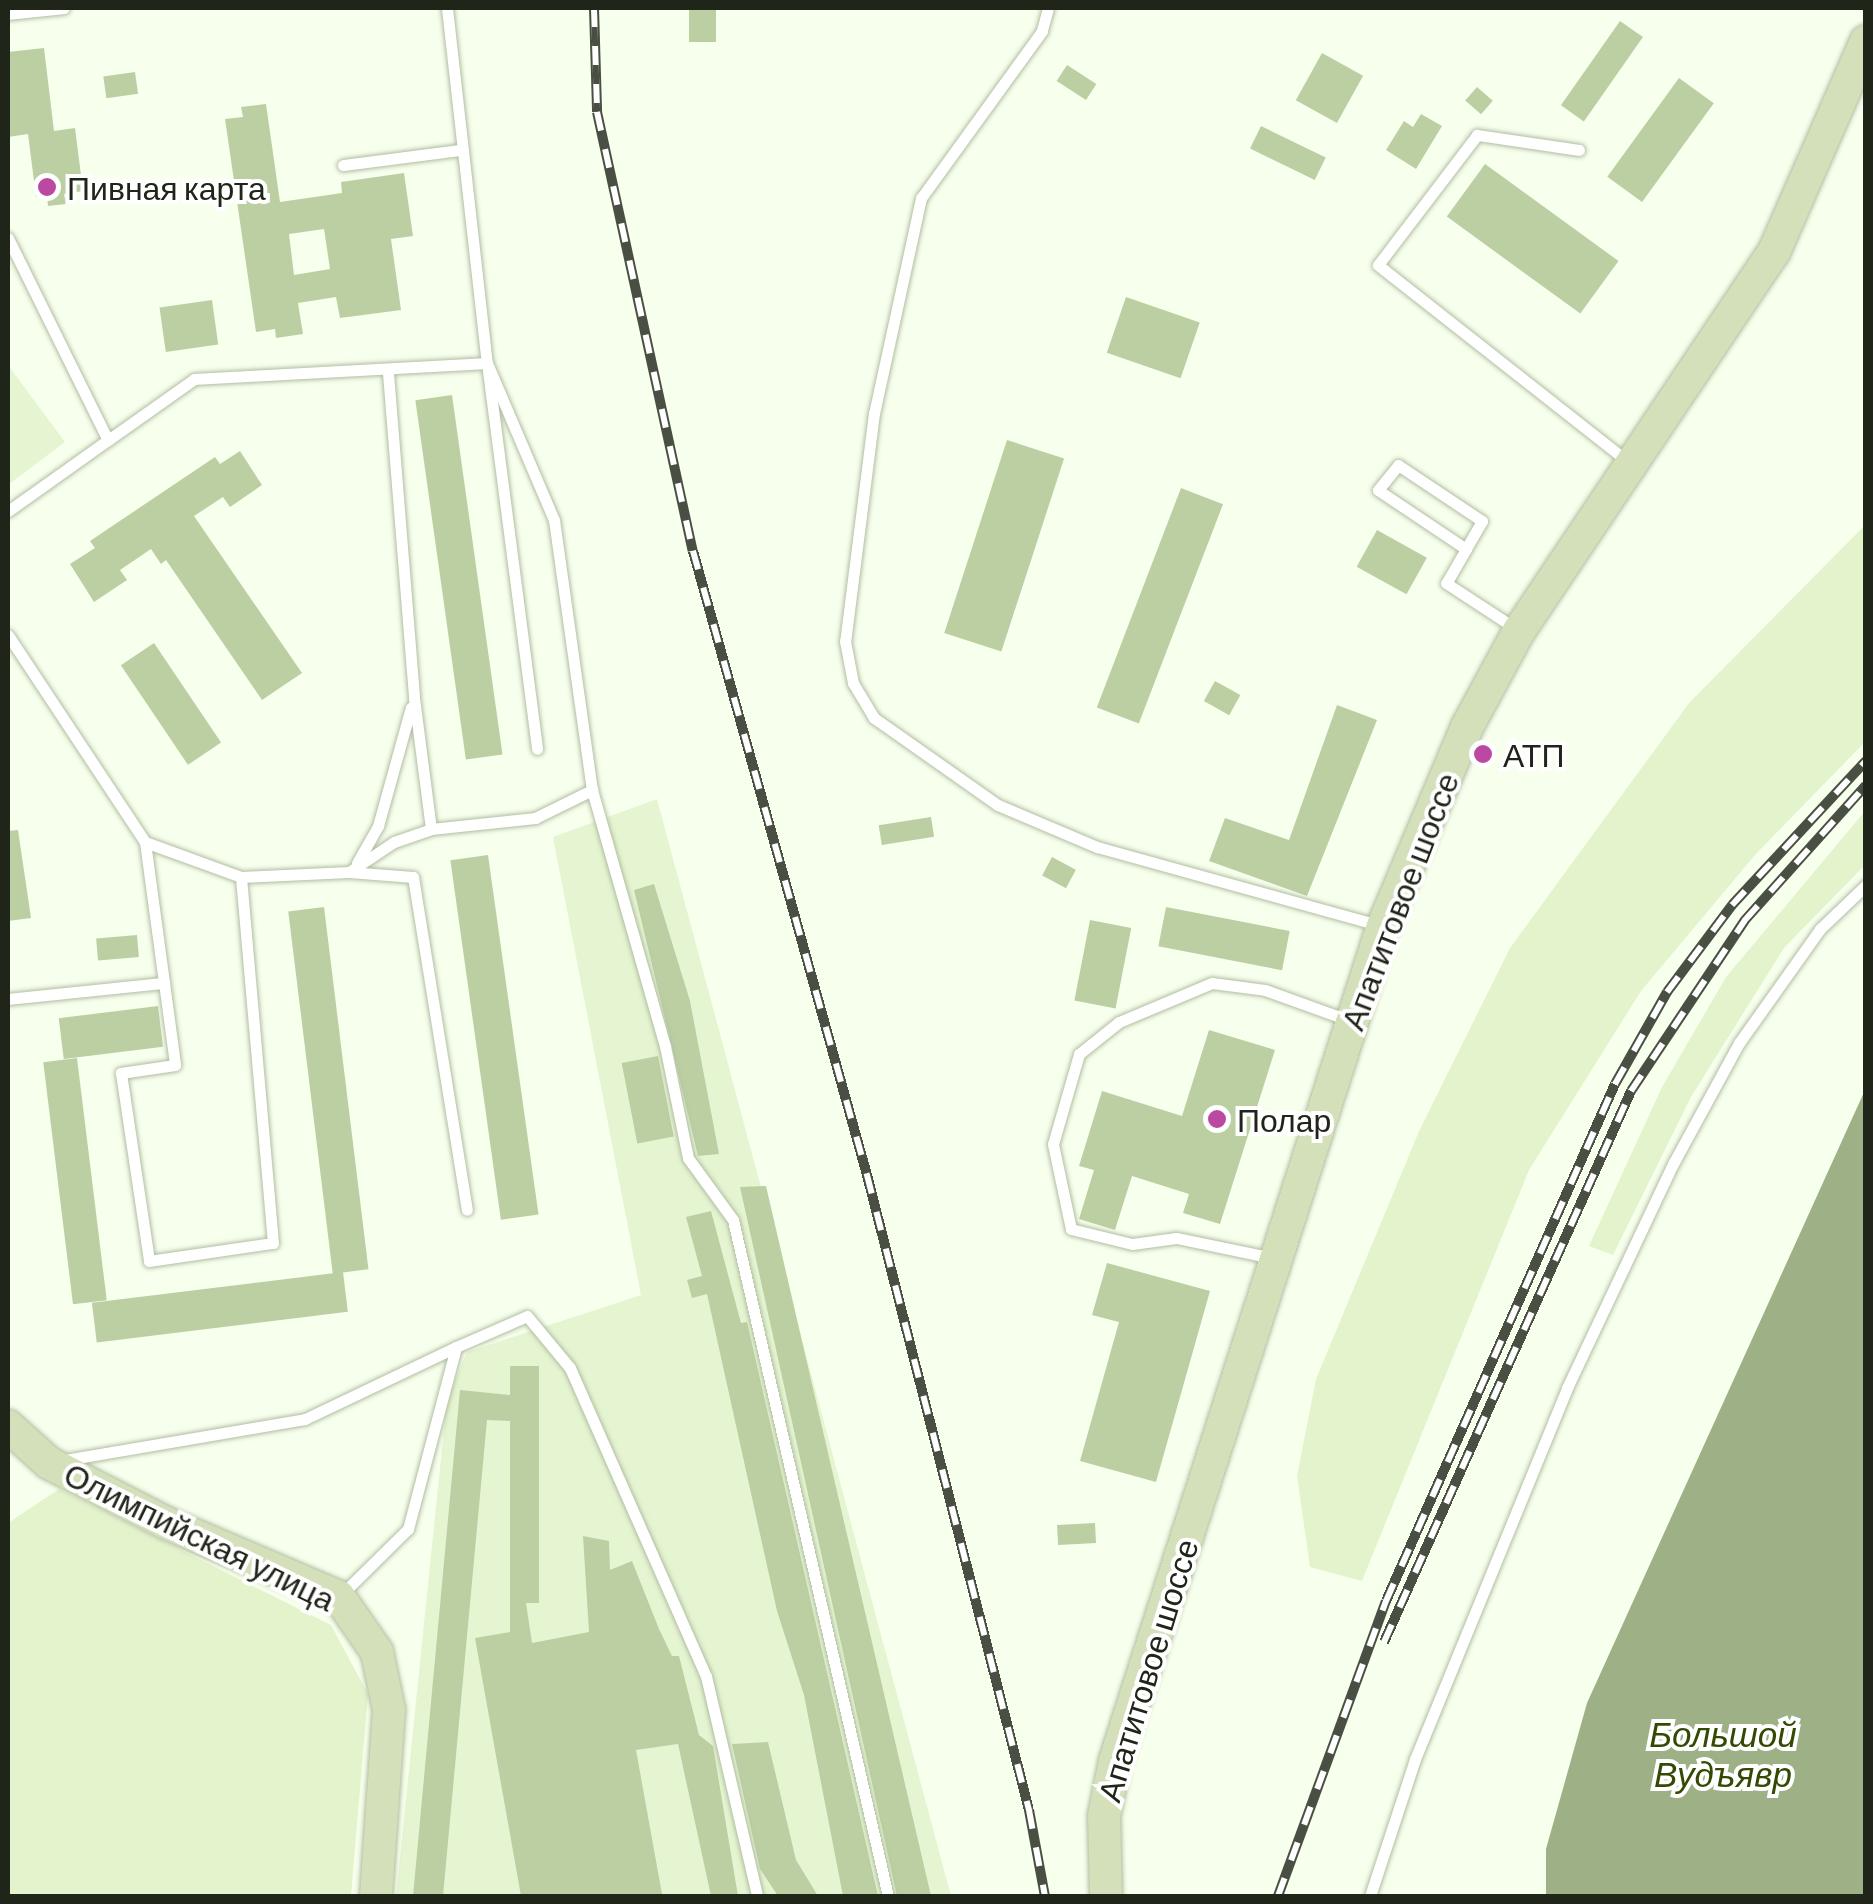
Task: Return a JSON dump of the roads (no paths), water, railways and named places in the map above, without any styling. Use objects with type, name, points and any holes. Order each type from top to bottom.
[{"type":"street","name":"Апатитовое шоссе","points":[[1106,1896],[1104,1816],[1115,1762],[1382,926],[1467,728],[1519,631],[1774,252],[1866,41]]},
{"type":"street","name":"Олимпийская улица","points":[[8,1426],[49,1463],[166,1523],[339,1597],[377,1652],[388,1710],[376,1896]]},
{"type":"lane","points":[[8,14],[64,8]]},
{"type":"lane","points":[[447,8],[460,150],[537,749]]},
{"type":"lane","points":[[1048,8],[1042,31],[921,198],[874,413],[845,642],[854,683],[874,718],[998,805],[1097,847],[1382,926]]},
{"type":"lane","points":[[1579,150],[1477,135],[1378,265],[1630,463]]},
{"type":"lane","points":[[343,165],[460,150]]},
{"type":"lane","points":[[8,238],[108,440]]},
{"type":"lane","points":[[8,511],[194,379],[388,373],[487,363]]},
{"type":"lane","points":[[487,363],[554,520],[592,790],[666,1046],[688,1158],[733,1220],[888,1896]]},
{"type":"lane","points":[[388,373],[414,698],[431,829]]},
{"type":"lane","points":[[1466,549],[1378,490],[1398,465],[1482,521],[1466,549],[1446,583],[1519,631]]},
{"type":"lane","points":[[8,635],[145,842],[175,1066],[121,1073],[148,1261],[273,1242],[242,877]]},
{"type":"lane","points":[[348,872],[378,826],[414,698]]},
{"type":"lane","points":[[348,872],[394,842],[431,829],[535,818],[592,790]]},
{"type":"lane","points":[[145,842],[242,877],[348,872],[414,877],[467,1210]]},
{"type":"lane","points":[[1370,1896],[1415,1760],[1566,1388],[1674,1162],[1738,1043],[1820,930],[1866,885]]},
{"type":"lane","points":[[1276,1258],[1176,1238],[1132,1244],[1071,1230],[1054,1144],[1080,1054],[1119,1022],[1212,982],[1265,990],[1352,1022]]},
{"type":"lane","points":[[8,998],[164,983]]},
{"type":"lane","points":[[49,1463],[305,1419],[527,1316],[570,1368],[706,1676],[757,1896]]},
{"type":"lane","points":[[339,1597],[408,1529],[456,1347]]},
{"type":"water","name":"Большой Вудъявр","points":[[1865,1090],[1865,1896],[1546,1896],[1546,1849],[1587,1703]]},
{"type":"railway","points":[[594,8],[597,112],[693,551],[867,1175],[1029,1810],[1045,1896]]},
{"type":"railway","points":[[1278,1896],[1386,1601],[1615,1084],[1667,992],[1732,905],[1866,761]]},
{"type":"railway","points":[[1384,1642],[1631,1091],[1745,920],[1866,785]]},
{"type":"place","name":"Пивная карта","points":[[47,187]]},
{"type":"place","name":"АТП","points":[[1483,754]]},
{"type":"place","name":"Полар","points":[[1217,1119]]}]
